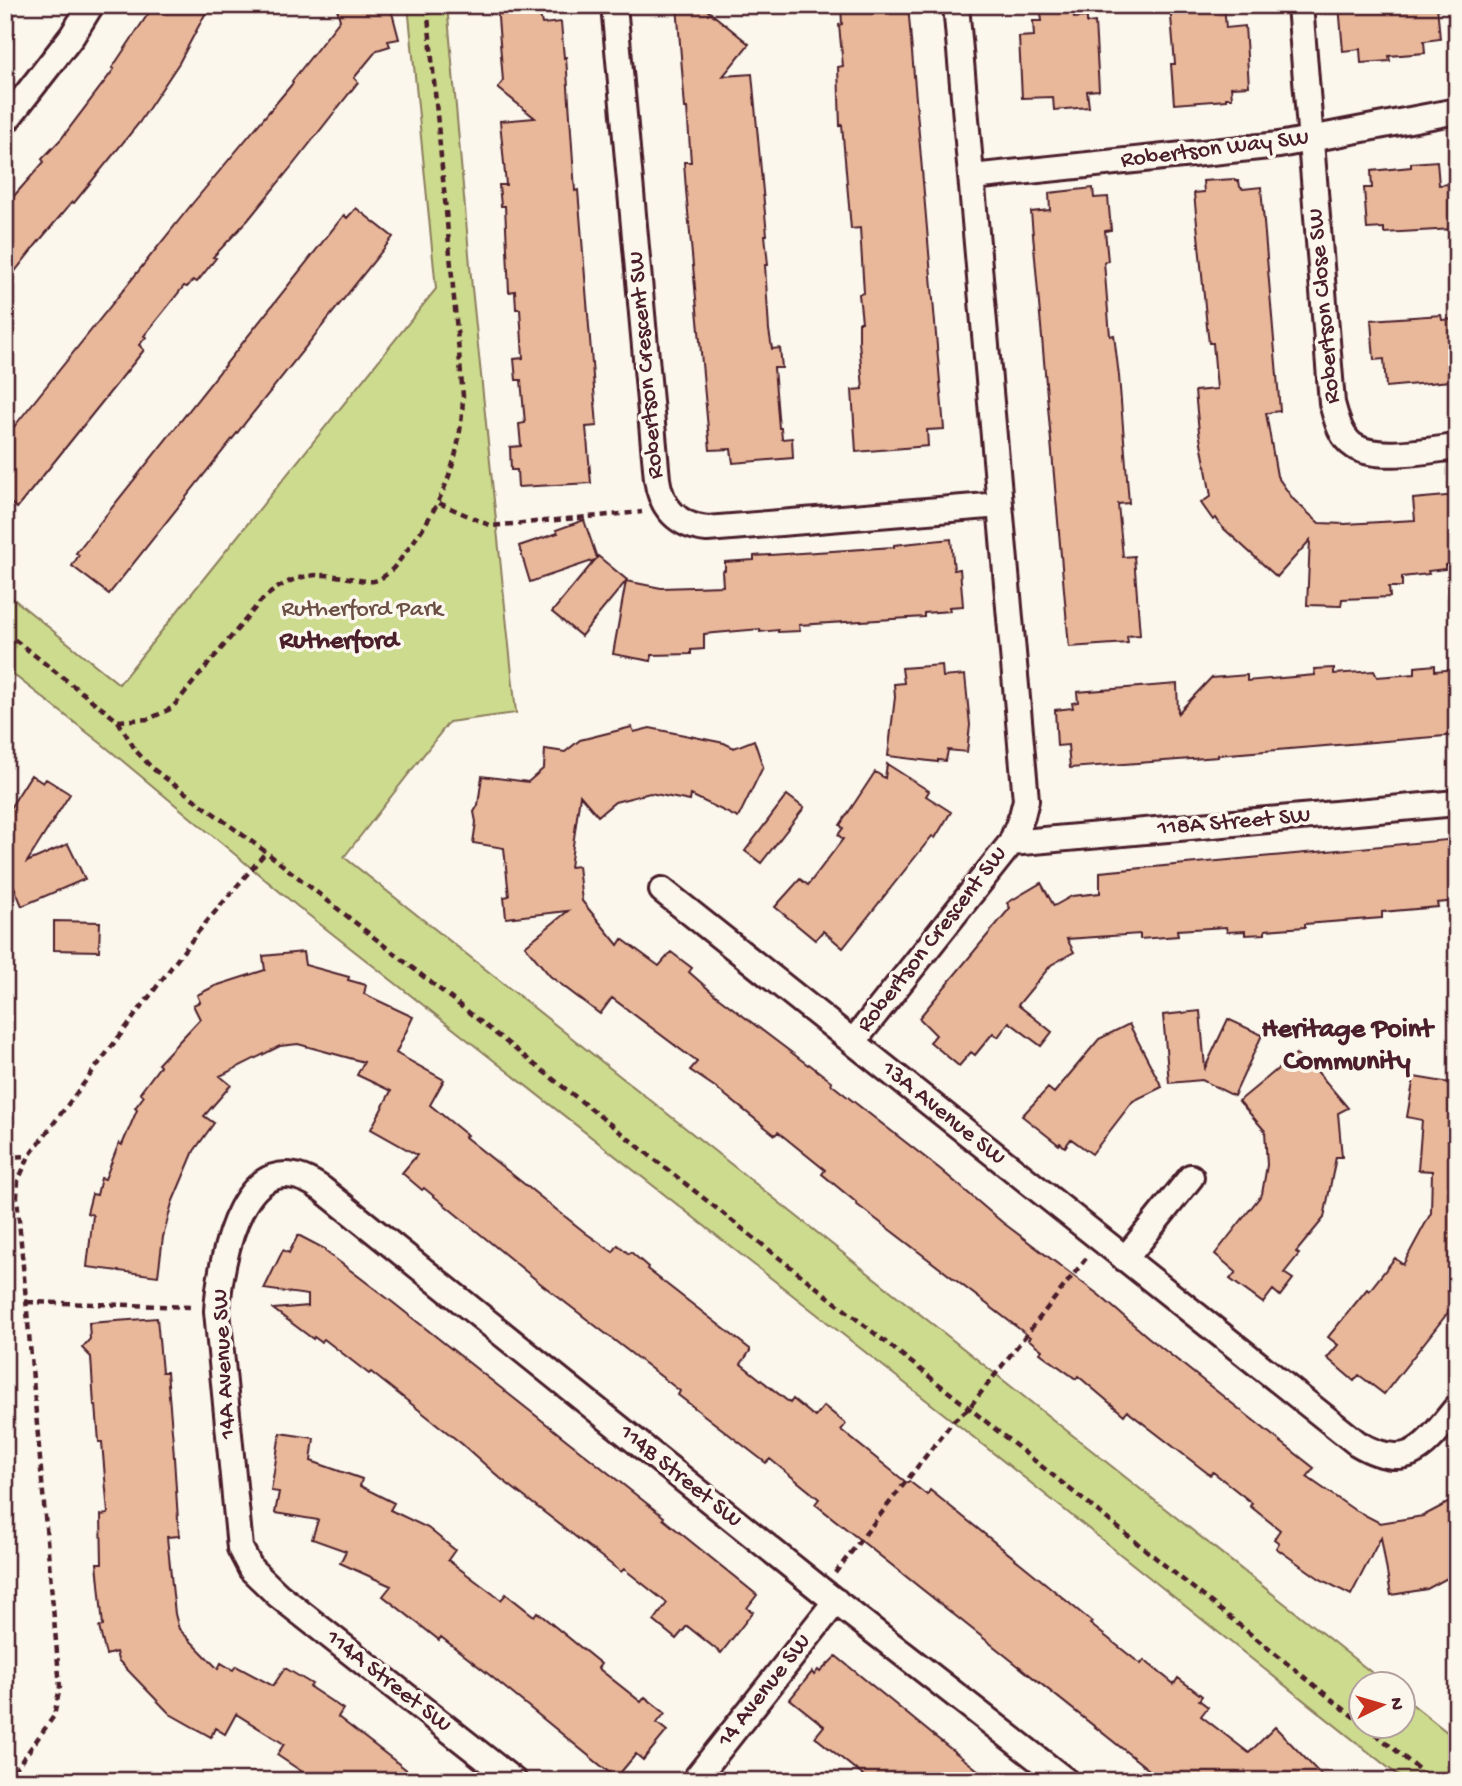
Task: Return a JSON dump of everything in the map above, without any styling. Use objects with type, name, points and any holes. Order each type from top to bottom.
[{"type":"street","points":[[5,122],[72,36],[92,5]]},
{"type":"street","name":"Robertson Crescent SW","points":[[614,5],[657,479],[659,491],[668,509],[681,522],[707,529],[1000,505]]},
{"type":"street","name":"Robertson Crescent SW","points":[[853,1042],[1011,843],[1026,800],[956,5]]},
{"type":"street","name":"Robertson Close SW","points":[[1300,5],[1332,403],[1337,421],[1353,446],[1367,452],[1457,447]]},
{"type":"street","name":"Robertson Way SW","points":[[972,177],[1311,140],[1457,111]]},
{"type":"street","name":"118A Street SW","points":[[1011,843],[1457,803]]},
{"type":"street","name":"13A Avenue SW","points":[[662,890],[1357,1443],[1383,1456],[1399,1457],[1423,1445],[1457,1407]]},
{"type":"street","name":"14A Avenue SW","points":[[263,1582],[245,1560],[238,1541],[217,1311],[224,1254],[231,1230],[243,1207],[255,1189],[265,1181],[294,1175]]},
{"type":"street","name":"114B Street SW","points":[[294,1175],[310,1180],[322,1189],[828,1596],[1066,1781]]},
{"type":"street","points":[[1125,1259],[1191,1177]]},
{"type":"street","name":"114A Street SW","points":[[263,1582],[514,1781]]},
{"type":"street","name":"14 Avenue SW","points":[[694,1781],[828,1596]]},
{"type":"path","points":[[118,721],[149,719],[172,708],[260,602],[285,582],[318,574],[365,581],[379,579],[398,562],[439,503],[455,458],[463,396],[427,5]]},
{"type":"path","points":[[439,503],[491,526],[668,509]]},
{"type":"path","points":[[5,632],[118,721],[136,751],[153,769],[266,852],[969,1408],[1346,1711]]},
{"type":"path","points":[[7,1781],[54,1716],[60,1687],[17,1197],[18,1181],[29,1156],[198,932],[266,852]]},
{"type":"path","points":[[5,1157],[29,1156]]},
{"type":"path","points":[[828,1596],[953,1421],[969,1408],[1101,1240]]},
{"type":"path","points":[[27,1302],[192,1307],[217,1311]]},
{"type":"path","points":[[1382,1740],[1433,1781]]},
{"type":"green space","name":"Rutherford Park","points":[[408,5],[447,5],[472,288],[516,713],[449,722],[344,857],[1368,1670],[1346,1670],[1346,1734],[953,1421],[297,906],[107,748],[5,668],[5,592],[119,684],[436,289]]},
{"type":"green space","points":[[1416,1707],[1457,1740],[1457,1781],[1405,1781],[1354,1740],[1416,1740]]},
{"type":"building","points":[[154,5],[210,5],[179,63],[139,123],[5,284],[5,206],[44,162],[42,159],[61,139],[114,69],[112,68]]},
{"type":"building","points":[[336,5],[390,5],[399,39],[388,41],[390,46],[377,50],[354,78],[358,82],[248,220],[213,257],[216,258],[197,282],[193,280],[187,287],[184,286],[144,336],[146,337],[139,345],[144,350],[17,508],[5,499],[5,438],[192,204],[293,83],[340,20]]},
{"type":"building","points":[[497,5],[538,5],[542,24],[561,22],[597,426],[586,427],[591,483],[518,487],[517,470],[511,470],[510,447],[521,446],[519,424],[525,423],[521,380],[516,380],[514,359],[523,358],[520,309],[516,309],[515,291],[509,292],[505,206],[501,206],[499,185],[506,185],[500,121],[535,118],[498,88],[503,81]]},
{"type":"building","points":[[677,5],[701,5],[749,44],[723,76],[752,74],[767,235],[768,265],[765,265],[769,330],[772,349],[780,348],[782,368],[774,368],[779,428],[782,439],[792,438],[793,458],[733,463],[731,449],[710,450],[686,190],[684,162],[691,162]]},
{"type":"building","points":[[841,5],[908,5],[944,429],[927,430],[928,446],[856,452],[852,390],[863,389],[859,294],[864,293],[860,228],[851,229],[842,125],[840,126],[838,67],[843,66],[839,25],[842,24]]},
{"type":"building","points":[[1040,5],[1073,5],[1074,18],[1087,17],[1087,23],[1095,22],[1099,90],[1087,91],[1089,107],[1054,110],[1053,97],[1022,98],[1019,37],[1034,36],[1033,21],[1042,21]]},
{"type":"building","points":[[1170,5],[1224,5],[1226,28],[1245,26],[1249,86],[1231,87],[1232,98],[1226,100],[1174,104],[1171,64],[1175,64]]},
{"type":"building","points":[[1339,5],[1437,5],[1440,39],[1424,41],[1425,53],[1389,56],[1390,61],[1361,63],[1360,49],[1343,51]]},
{"type":"building","points":[[1437,161],[1439,185],[1450,184],[1454,229],[1384,233],[1384,228],[1367,229],[1364,188],[1372,188],[1371,171]]},
{"type":"building","points":[[1203,181],[1239,181],[1243,189],[1261,187],[1280,411],[1266,413],[1277,476],[1293,499],[1319,523],[1345,524],[1415,520],[1413,499],[1457,495],[1457,564],[1428,571],[1429,574],[1402,577],[1402,587],[1389,587],[1390,597],[1342,599],[1341,606],[1307,605],[1310,540],[1277,577],[1222,527],[1216,518],[1213,520],[1201,503],[1211,496],[1199,432],[1195,391],[1217,389],[1213,343],[1209,343],[1207,327],[1194,193],[1204,192]]},
{"type":"building","points":[[1093,188],[1094,198],[1108,197],[1111,230],[1105,231],[1108,261],[1104,262],[1110,336],[1114,335],[1119,376],[1129,503],[1118,504],[1123,557],[1134,556],[1140,635],[1127,636],[1128,643],[1069,647],[1031,212],[1050,210],[1049,193]]},
{"type":"building","points":[[356,208],[393,237],[109,594],[72,566],[79,555],[76,553],[344,215],[347,218]]},
{"type":"building","points":[[1441,315],[1442,320],[1457,319],[1457,359],[1448,360],[1450,381],[1386,387],[1384,359],[1374,360],[1371,320]]},
{"type":"building","points":[[584,520],[597,558],[598,556],[627,580],[581,636],[552,612],[595,560],[530,582],[519,546],[558,533],[556,530]]},
{"type":"building","points":[[951,539],[954,570],[960,569],[963,606],[949,607],[950,611],[924,613],[924,617],[799,625],[800,631],[760,632],[760,629],[704,634],[704,649],[691,650],[691,654],[652,655],[651,661],[613,654],[626,581],[661,588],[723,586],[722,571],[725,570],[725,562],[754,560],[754,556],[894,547]]},
{"type":"building","points":[[942,665],[943,677],[965,675],[970,725],[967,752],[948,750],[946,761],[938,762],[888,756],[894,684],[904,683],[902,668]]},
{"type":"building","points":[[1435,665],[1435,671],[1457,669],[1457,735],[1070,768],[1068,745],[1057,746],[1055,710],[1073,708],[1072,703],[1078,702],[1077,692],[1177,684],[1178,713],[1211,678],[1247,675],[1247,681],[1315,675],[1314,669],[1334,668],[1334,674],[1374,671],[1377,677],[1415,674],[1415,667]]},
{"type":"building","points":[[632,727],[634,732],[650,728],[724,743],[734,748],[754,740],[763,767],[738,818],[691,795],[690,801],[650,793],[615,802],[598,816],[580,795],[570,867],[578,866],[582,901],[618,945],[622,939],[659,966],[671,952],[692,968],[689,972],[714,994],[832,1082],[831,1084],[940,1169],[1002,1222],[1099,1295],[1314,1468],[1307,1477],[1353,1509],[1380,1523],[1423,1516],[1457,1498],[1457,1573],[1427,1589],[1391,1595],[1381,1537],[1351,1595],[1320,1579],[1276,1548],[1279,1543],[1274,1539],[1280,1530],[1250,1506],[1252,1503],[1213,1472],[1210,1475],[1127,1411],[1124,1415],[1078,1376],[1076,1379],[1040,1353],[1042,1350],[1028,1339],[1030,1337],[856,1204],[822,1174],[825,1170],[778,1132],[775,1135],[690,1070],[697,1062],[612,998],[600,1014],[550,976],[525,946],[568,911],[506,918],[504,897],[509,896],[504,848],[473,843],[476,822],[474,812],[478,805],[482,776],[528,782],[544,768],[545,749],[565,752],[580,740]]},
{"type":"building","points":[[887,764],[929,791],[926,796],[951,812],[935,838],[932,836],[843,948],[823,931],[815,940],[775,907],[800,879],[808,885],[843,839],[838,835],[843,828],[840,825],[875,772],[885,778]]},
{"type":"building","points":[[31,775],[43,783],[46,779],[70,794],[27,862],[68,844],[85,879],[22,906],[13,884],[5,895],[5,816]]},
{"type":"building","points":[[787,795],[804,808],[761,863],[745,851]]},
{"type":"building","points":[[1457,839],[1457,901],[1437,903],[1438,907],[1382,912],[1382,918],[1265,930],[1265,934],[1227,932],[1226,927],[1177,930],[1178,936],[1140,939],[1140,934],[1067,939],[1074,952],[1051,965],[1018,1005],[1052,1032],[1041,1046],[1009,1022],[998,1037],[993,1033],[975,1055],[971,1052],[959,1066],[930,1042],[936,1035],[919,1018],[1010,908],[1007,903],[1041,883],[1054,906],[1072,896],[1100,893],[1100,872]]},
{"type":"building","points":[[54,921],[100,922],[99,951],[54,950]]},
{"type":"building","points":[[303,952],[305,965],[349,977],[348,980],[366,985],[364,994],[413,1017],[396,1053],[444,1080],[430,1105],[467,1135],[465,1137],[587,1234],[613,1252],[618,1245],[629,1254],[631,1252],[647,1269],[750,1349],[741,1364],[790,1403],[793,1399],[815,1417],[824,1406],[846,1424],[841,1430],[907,1483],[909,1481],[927,1495],[930,1490],[1133,1658],[1141,1664],[1144,1660],[1174,1684],[1178,1678],[1202,1696],[1199,1700],[1208,1707],[1201,1716],[1249,1753],[1275,1727],[1327,1781],[1163,1781],[815,1504],[819,1499],[770,1459],[766,1463],[678,1395],[680,1391],[402,1173],[417,1155],[371,1129],[391,1091],[357,1075],[364,1062],[298,1044],[280,1046],[220,1076],[231,1085],[204,1116],[214,1123],[194,1151],[172,1203],[163,1237],[158,1276],[87,1267],[93,1215],[87,1213],[92,1194],[97,1195],[101,1178],[105,1179],[119,1143],[122,1145],[137,1110],[135,1108],[144,1096],[140,1093],[160,1066],[158,1064],[200,1019],[193,1005],[200,1002],[197,995],[215,986],[265,970],[263,956]]},
{"type":"building","points":[[1200,1011],[1205,1068],[1228,1019],[1262,1035],[1234,1096],[1202,1080],[1169,1083],[1163,1015]]},
{"type":"building","points":[[1129,1024],[1162,1087],[1133,1101],[1092,1154],[1071,1139],[1065,1147],[1060,1143],[1059,1145],[1022,1116],[1048,1088],[1054,1093],[1099,1039]]},
{"type":"building","points":[[1296,1054],[1307,1068],[1311,1064],[1348,1108],[1338,1113],[1342,1157],[1336,1157],[1324,1218],[1296,1252],[1299,1254],[1284,1273],[1293,1279],[1280,1296],[1273,1290],[1263,1303],[1230,1279],[1236,1272],[1215,1254],[1262,1194],[1267,1165],[1265,1131],[1239,1101]]},
{"type":"building","points":[[1414,1077],[1457,1084],[1457,1301],[1384,1394],[1359,1375],[1354,1381],[1327,1358],[1338,1345],[1328,1337],[1395,1258],[1403,1265],[1431,1213],[1432,1171],[1418,1170],[1422,1120],[1407,1117]]},
{"type":"building","points":[[298,1235],[325,1249],[664,1517],[663,1519],[757,1595],[747,1608],[753,1612],[721,1653],[687,1626],[676,1639],[654,1621],[667,1603],[624,1569],[621,1572],[500,1478],[462,1444],[371,1372],[369,1374],[324,1339],[321,1342],[314,1337],[313,1339],[273,1309],[308,1306],[308,1295],[264,1289],[283,1250],[289,1253]]},
{"type":"building","points":[[157,1318],[162,1372],[167,1372],[173,1442],[179,1536],[167,1537],[179,1629],[218,1669],[221,1663],[233,1670],[236,1666],[273,1686],[285,1668],[312,1684],[310,1687],[343,1709],[338,1717],[421,1781],[316,1781],[277,1755],[284,1744],[236,1714],[225,1734],[215,1728],[211,1737],[170,1714],[118,1660],[116,1652],[106,1655],[99,1627],[103,1626],[97,1563],[102,1563],[101,1515],[108,1514],[102,1442],[99,1442],[94,1405],[91,1357],[82,1348],[90,1339],[89,1323]]},
{"type":"building","points":[[280,1433],[314,1438],[311,1461],[362,1479],[360,1486],[394,1503],[390,1510],[428,1528],[455,1550],[448,1560],[501,1600],[506,1594],[534,1616],[537,1612],[601,1664],[598,1668],[641,1702],[645,1697],[665,1713],[657,1723],[667,1731],[643,1760],[636,1754],[616,1778],[441,1637],[439,1640],[383,1596],[391,1586],[340,1563],[346,1551],[312,1539],[318,1520],[275,1513],[279,1492],[271,1491]]},
{"type":"building","points":[[836,1656],[992,1781],[870,1781],[815,1737],[824,1726],[790,1699],[812,1672],[814,1675],[818,1670],[820,1672]]},
{"type":"district","name":"Rutherford","points":[[339,642]]},
{"type":"district","name":"Heritage Point Community","points":[[1347,1046]]}]
